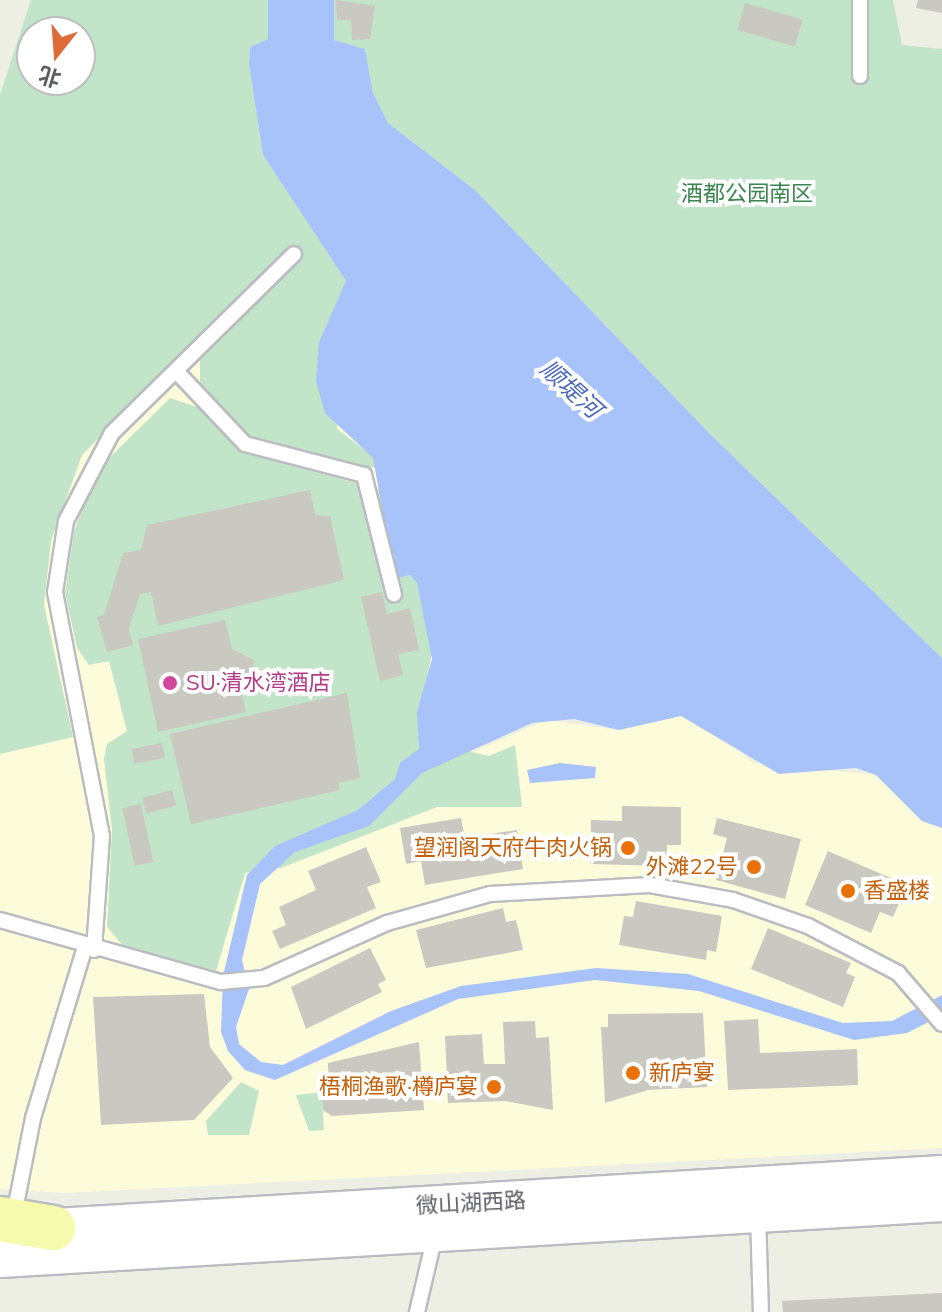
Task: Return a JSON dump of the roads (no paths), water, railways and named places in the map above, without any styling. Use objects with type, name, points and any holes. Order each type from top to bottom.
[{"type":"street","name":"微山湖西路","points":[[10,1241],[942,1175]]},
{"type":"street","name":"微山湖西路","points":[[10,1241],[436,1233],[942,1202]]},
{"type":"lane","points":[[860,0],[860,76]]},
{"type":"lane","points":[[10,1241],[33,1118],[90,949],[102,836],[57,609],[60,550],[74,497],[97,451],[294,254]]},
{"type":"lane","points":[[176,371],[245,444],[364,475],[394,594]]},
{"type":"lane","points":[[0,920],[205,981],[264,978],[442,906],[597,883],[692,890],[776,913],[879,959],[914,986],[942,1024]]},
{"type":"lane","points":[[758,1213],[761,1312]]},
{"type":"lane","points":[[417,1312],[436,1233]]},
{"type":"water","name":"顺堤河","points":[[268,0],[334,0],[334,40],[365,49],[373,93],[388,123],[475,190],[711,435],[942,658],[942,828],[922,821],[876,775],[856,768],[779,774],[681,716],[619,730],[574,719],[532,723],[422,773],[369,826],[295,852],[260,884],[242,960],[249,989],[236,1027],[239,1044],[261,1062],[283,1065],[391,1011],[461,986],[596,968],[688,974],[843,1023],[892,1021],[942,995],[942,1015],[907,1033],[854,1040],[699,991],[595,980],[458,999],[275,1080],[245,1070],[228,1051],[221,1032],[223,976],[247,875],[275,846],[358,810],[395,779],[400,763],[419,749],[417,712],[432,659],[417,583],[410,575],[395,579],[373,458],[325,413],[316,381],[319,342],[346,281],[263,155],[249,64],[250,47],[268,39]]},
{"type":"water","points":[[560,763],[596,767],[595,778],[530,783],[527,770]]},
{"type":"place","name":"SU·清水湾酒店","points":[[170,683]]},
{"type":"place","name":"望润阁天府牛肉火锅","points":[[628,848]]},
{"type":"place","name":"外滩22号","points":[[754,867]]},
{"type":"place","name":"香盛楼","points":[[848,891]]},
{"type":"place","name":"新庐宴","points":[[633,1073]]},
{"type":"place","name":"梧桐渔歌·樽庐宴","points":[[494,1087]]},
{"type":"park label","name":"酒都公园南区","points":[[747,194]]}]
